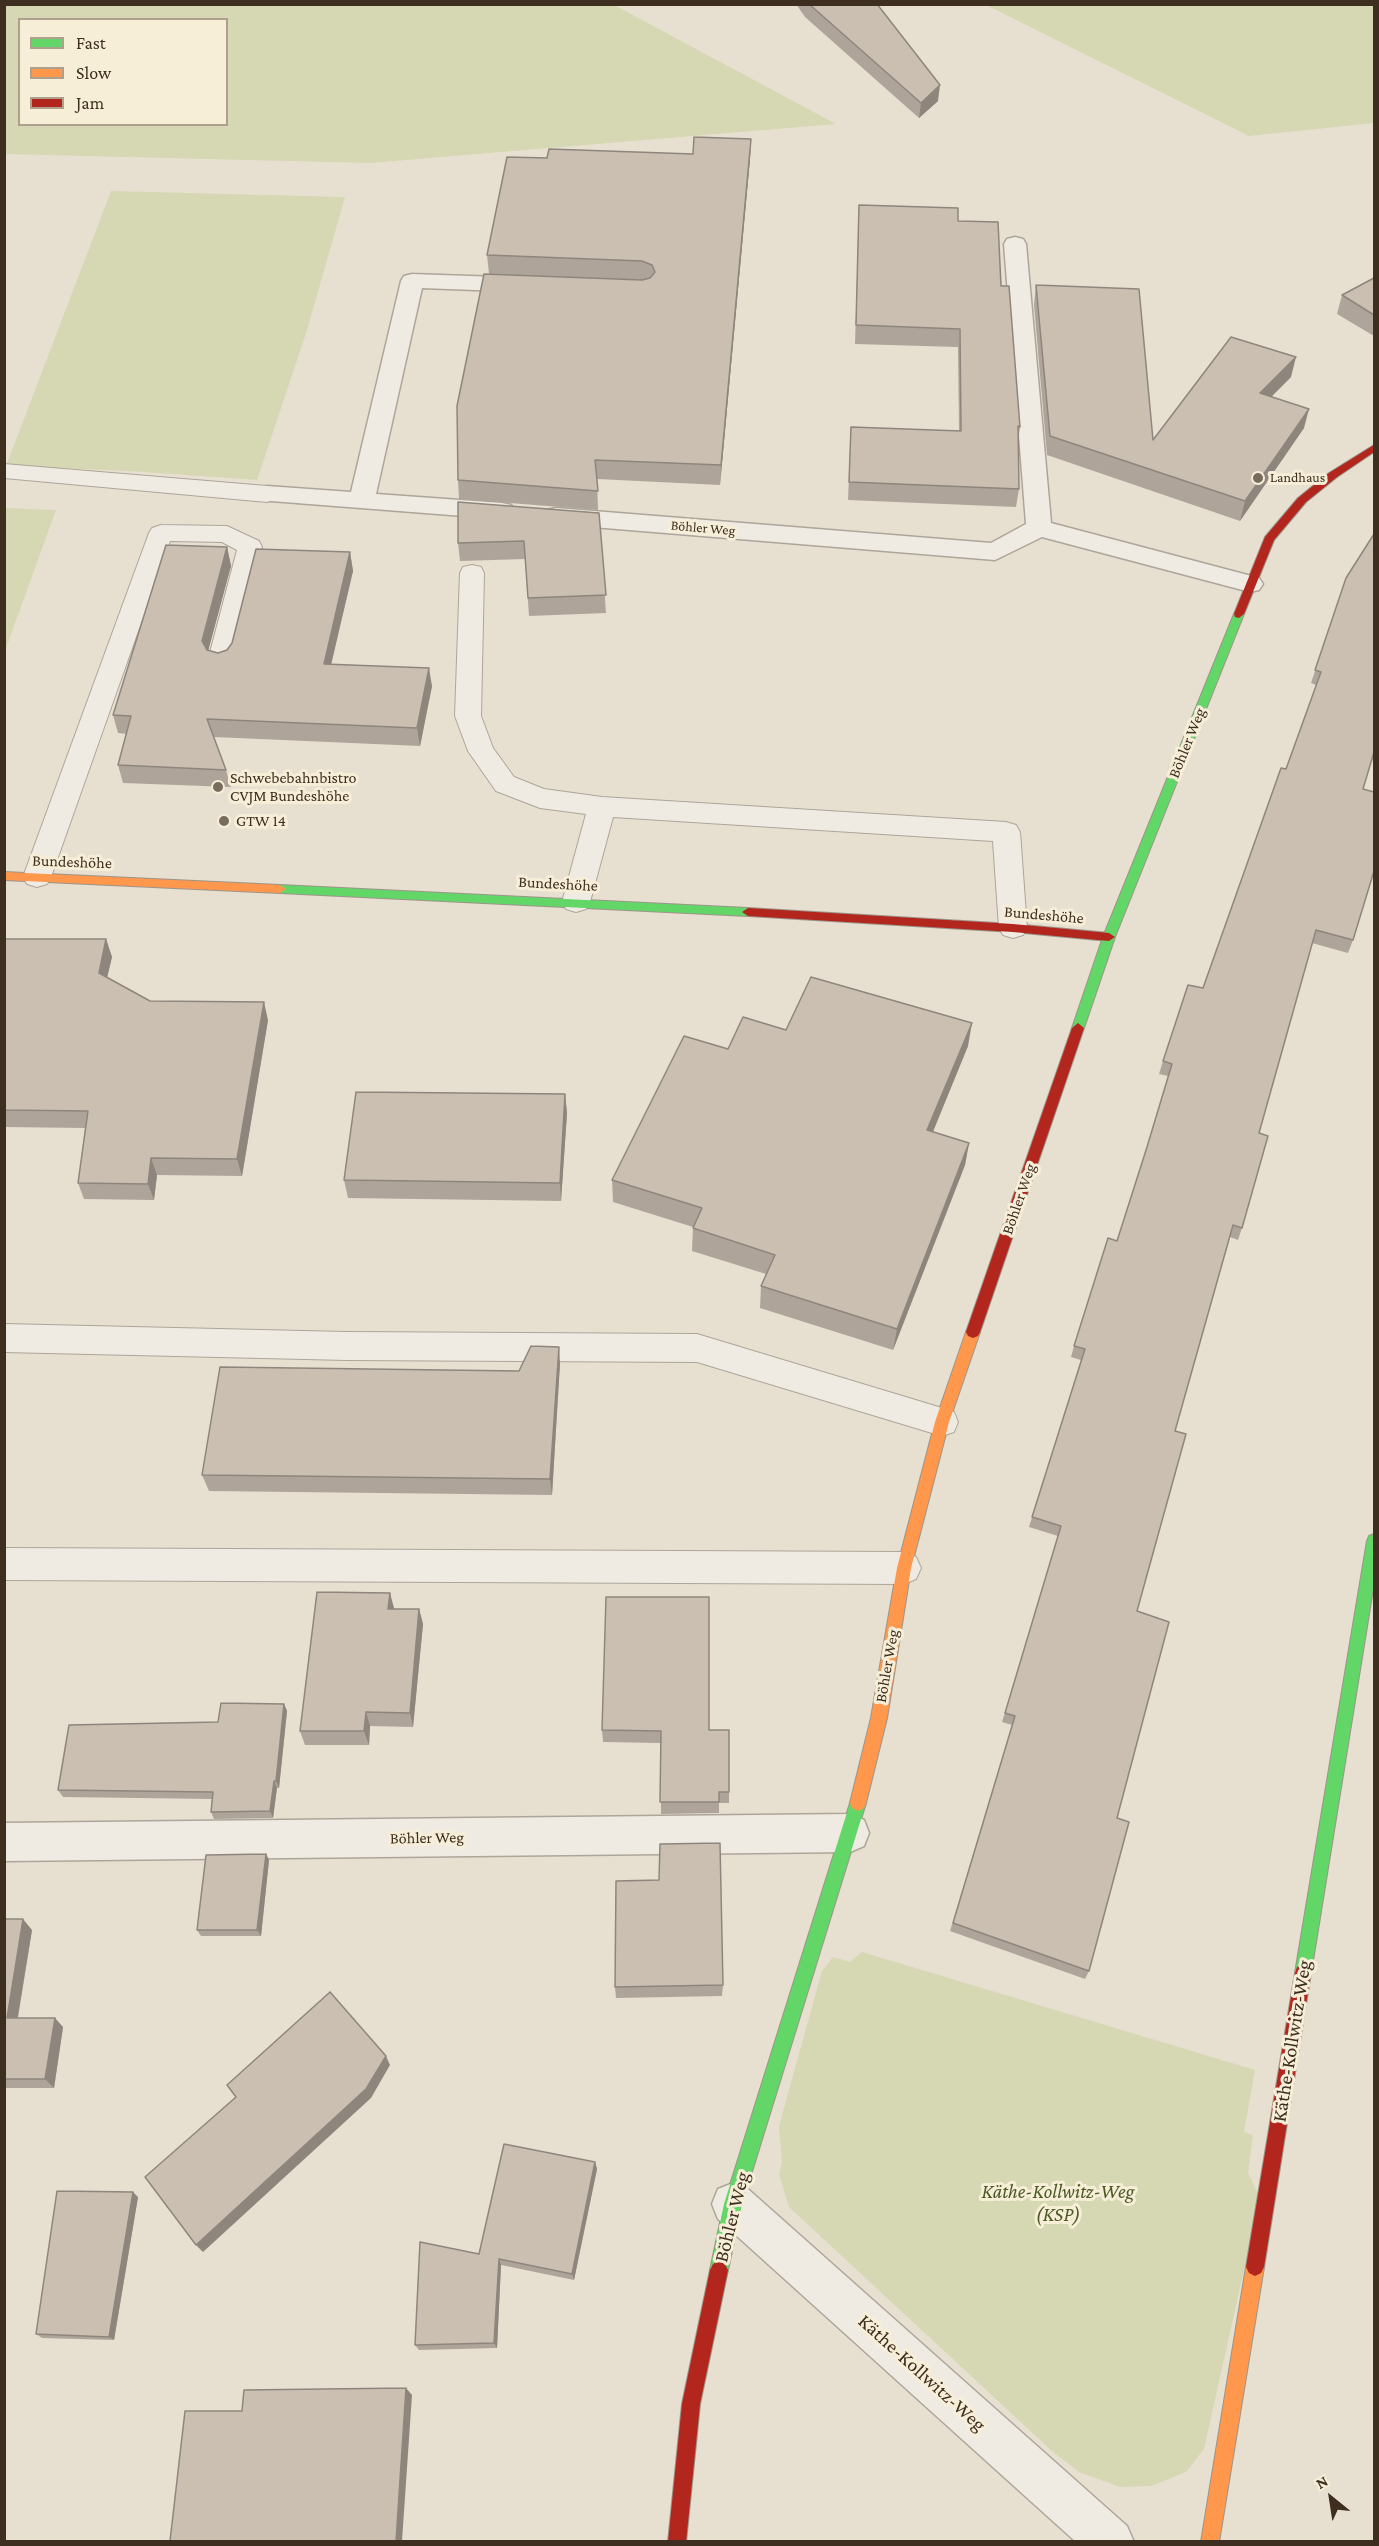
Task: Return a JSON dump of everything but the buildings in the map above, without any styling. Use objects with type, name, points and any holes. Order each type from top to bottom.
[{"type":"street","points":[[1015,244],[1039,528],[1250,584]]},
{"type":"street","points":[[362,500],[412,281],[550,286]]},
{"type":"street","name":"Böhler Weg","points":[[677,2541],[691,2404],[733,2204],[850,1833],[879,1718],[904,1568],[942,1422],[1109,937],[1269,539],[1302,500],[1333,475],[1374,448]]},
{"type":"street","name":"Böhler Weg","points":[[267,494],[995,552],[1039,528]]},
{"type":"street","name":"Bundeshöhe","points":[[4,876],[576,902],[1013,928],[1109,937]]},
{"type":"street","name":"Käthe-Kollwitz-Weg","points":[[1210,2541],[1374,1541]]},
{"type":"street","name":"Böhler Weg","points":[[4,1842],[850,1833]]},
{"type":"street","name":"Käthe-Kollwitz-Weg","points":[[733,2204],[1111,2541]]},
{"type":"lane","points":[[4,471],[267,494]]},
{"type":"lane","points":[[38,877],[161,533],[226,534],[250,547],[220,660]]},
{"type":"lane","points":[[472,573],[468,716],[481,751],[505,784],[540,798],[602,807],[1006,832],[1013,928]]},
{"type":"lane","points":[[576,902],[602,807]]},
{"type":"lane","points":[[4,1338],[347,1346],[697,1348],[942,1422]]},
{"type":"lane","points":[[4,1564],[904,1568]]},
{"type":"green space","points":[[5,4],[614,5],[836,124],[370,163],[5,154]]},
{"type":"green space","points":[[986,5],[1374,5],[1374,123],[1249,136]]},
{"type":"green space","points":[[111,191],[345,197],[307,330],[257,480],[129,471],[6,466]]},
{"type":"green space","points":[[4,508],[56,510],[5,651]]},
{"type":"green space","name":"Käthe-Kollwitz-Weg (KSP)","points":[[862,1952],[1255,2070],[1244,2132],[1253,2135],[1248,2173],[1260,2198],[1204,2449],[1186,2472],[1151,2486],[1120,2487],[1079,2472],[1053,2452],[789,2207],[779,2174],[782,2163],[779,2126],[822,1971],[833,1957],[850,1962]]},
{"type":"traffic: fast","points":[[1078,1028],[1109,937],[1239,614]]},
{"type":"traffic: fast","points":[[280,889],[748,912]]},
{"type":"traffic: fast","points":[[1303,1973],[1374,1541]]},
{"type":"traffic: fast","points":[[719,2270],[733,2204],[858,1803]]},
{"type":"traffic: slow","points":[[4,876],[280,889]]},
{"type":"traffic: slow","points":[[858,1803],[879,1718],[904,1568],[942,1422],[973,1332]]},
{"type":"traffic: slow","points":[[1210,2542],[1255,2267]]},
{"type":"traffic: jam","points":[[1239,614],[1269,539],[1302,500],[1333,475],[1374,448]]},
{"type":"traffic: jam","points":[[748,912],[1013,928],[1109,937]]},
{"type":"traffic: jam","points":[[973,1332],[1078,1028]]},
{"type":"traffic: jam","points":[[1255,2267],[1303,1973]]},
{"type":"traffic: jam","points":[[677,2542],[691,2404],[719,2270]]},
{"type":"place","name":"Landhaus","points":[[1258,478]]},
{"type":"place","name":"Schwebebahnbistro CVJM Bundeshöhe","points":[[218,787]]},
{"type":"place","name":"GTW 14","points":[[224,821]]}]
